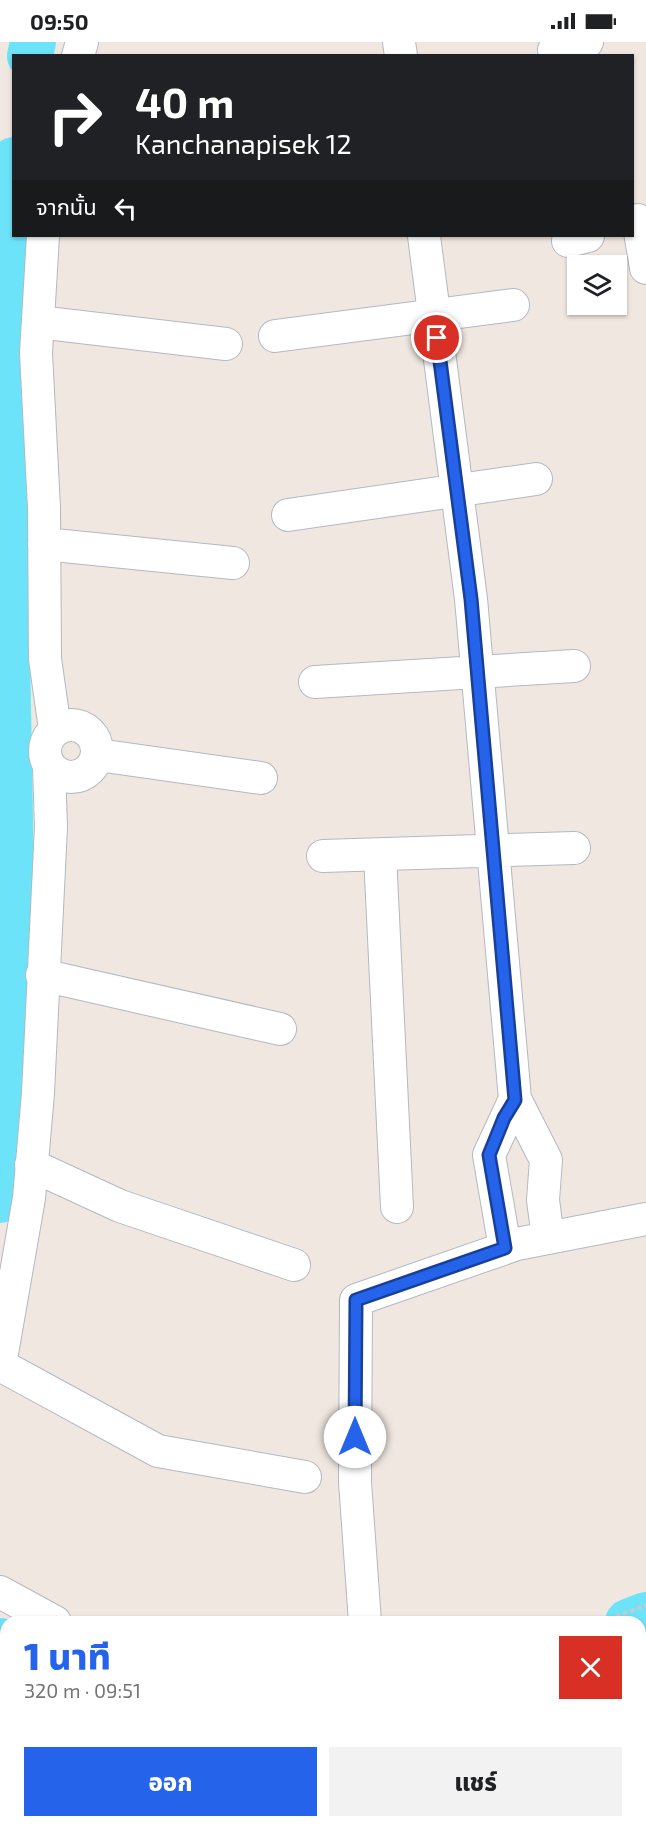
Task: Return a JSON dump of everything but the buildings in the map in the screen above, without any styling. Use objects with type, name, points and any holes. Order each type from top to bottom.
[{"type":"street","points":[[554,50],[587,42]]},
{"type":"street","points":[[639,220],[646,268]]},
{"type":"street","points":[[43,237],[36,353],[44,544],[45,659],[55,729]]},
{"type":"street","points":[[424,237],[457,490],[477,672],[515,1100],[546,1160],[543,1200],[548,1238]]},
{"type":"street","points":[[275,336],[513,305]]},
{"type":"street","points":[[38,322],[226,344]]},
{"type":"street","points":[[288,515],[536,479]]},
{"type":"street","points":[[44,544],[233,563]]},
{"type":"street","points":[[315,682],[574,666]]},
{"type":"street","points":[[49,767],[67,778],[88,773],[98,755],[93,735],[75,724],[55,729],[46,740],[44,754],[49,767],[51,827],[38,1093],[28,1198],[0,1365],[158,1451],[305,1477]]},
{"type":"street","points":[[98,755],[261,778]]},
{"type":"street","points":[[323,856],[574,848]]},
{"type":"street","points":[[380,855],[397,1208]]},
{"type":"street","points":[[42,975],[280,1029]]},
{"type":"street","points":[[505,1248],[489,1155],[504,1118],[515,1100]]},
{"type":"street","points":[[32,1165],[120,1206],[294,1265]]},
{"type":"street","points":[[365,1616],[355,1482],[356,1300],[505,1248],[646,1219]]},
{"type":"street","points":[[0,1592],[44,1616]]},
{"type":"path","points":[[618,1616],[646,1605]]},
{"type":"waterway","points":[[30,54],[33,42]]},
{"type":"waterway","points":[[0,1200],[12,933],[6,594],[13,237]]},
{"type":"route","points":[[355,1437],[356,1300],[505,1248],[489,1155],[504,1118],[515,1100],[471,599],[437,338]]}]
